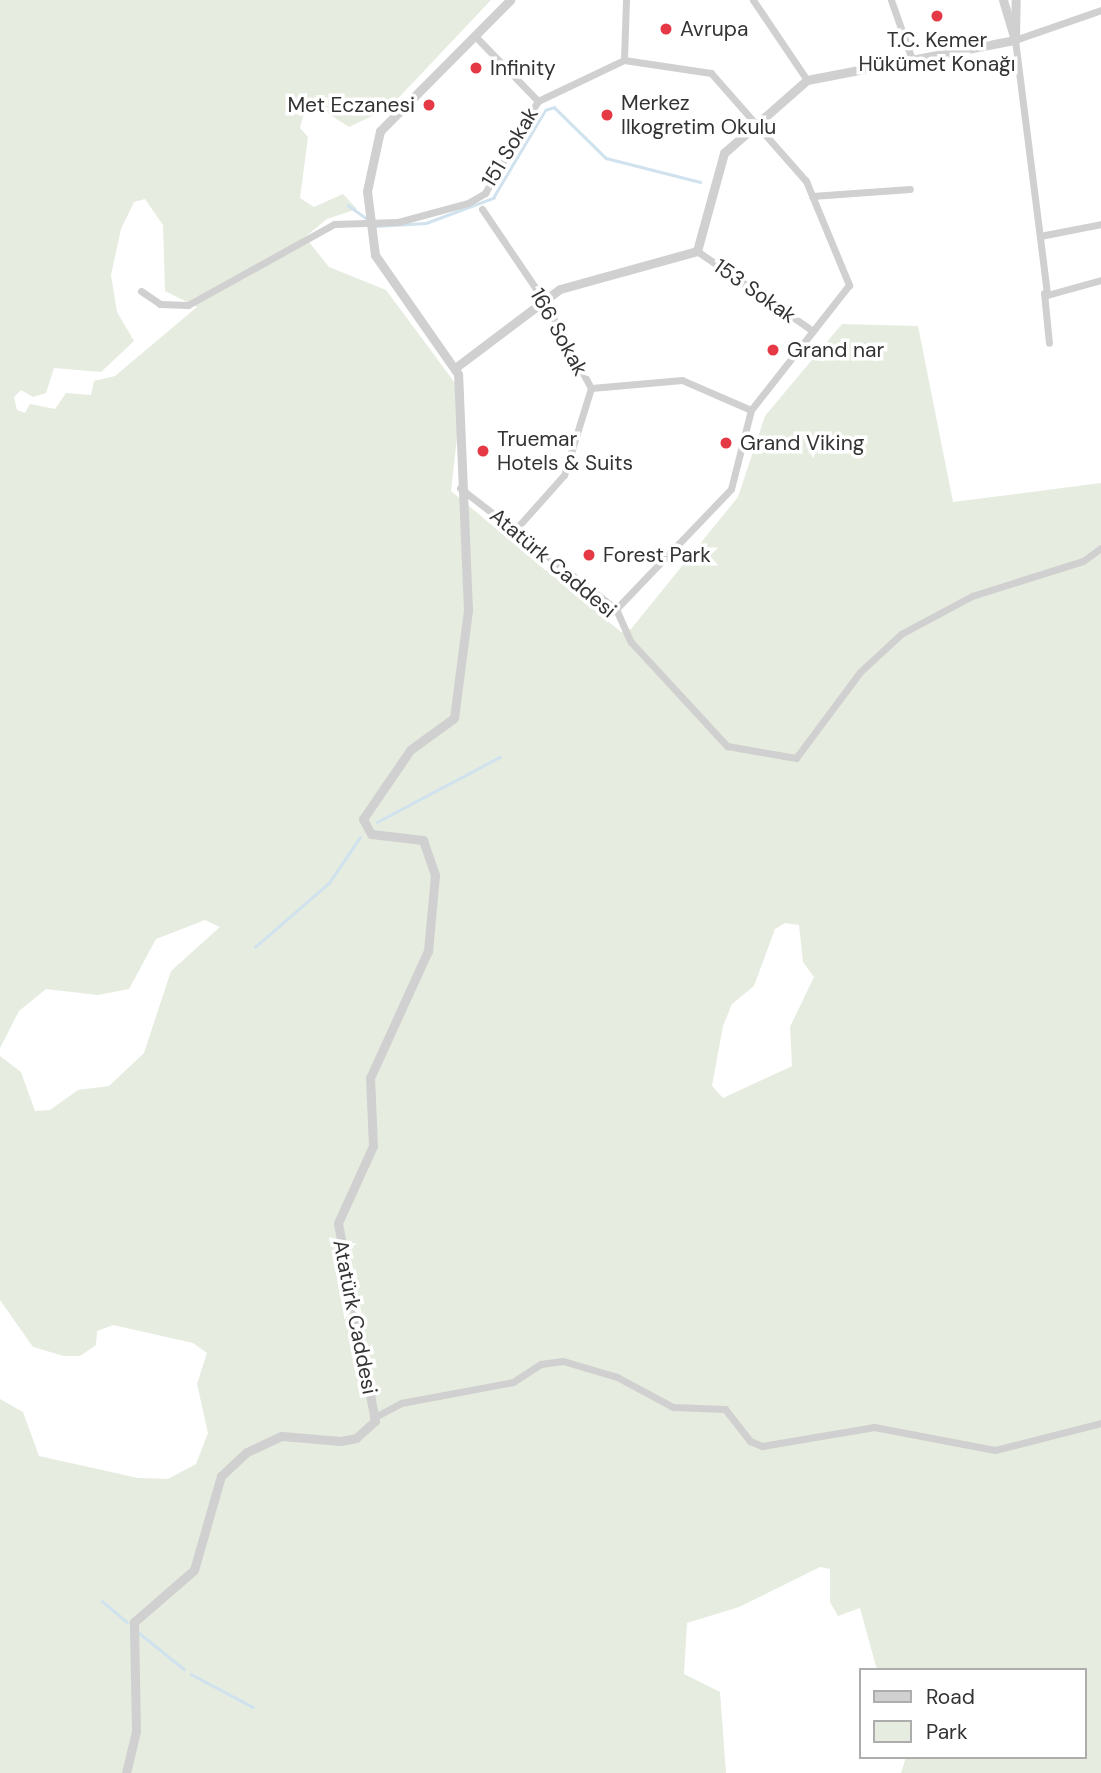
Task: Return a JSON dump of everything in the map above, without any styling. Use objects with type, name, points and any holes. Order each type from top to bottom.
[{"type":"street","name":"Atatürk Caddesi","points":[[126,1773],[136,1731],[134,1622],[194,1570],[221,1476],[247,1452],[282,1436],[356,1438],[370,1430],[374,1417],[338,1223],[373,1146],[370,1078],[428,951],[435,875],[423,840],[408,834],[371,834],[363,819],[410,750],[434,738],[459,707],[468,610],[460,487],[464,417],[455,368],[375,255],[368,220],[369,169],[380,131],[509,0]]},
{"type":"street","points":[[616,609],[731,489],[751,410],[849,285],[812,196],[754,122],[711,74],[624,60],[626,0]]},
{"type":"street","points":[[753,0],[807,80]]},
{"type":"street","points":[[891,0],[914,64]]},
{"type":"street","points":[[1003,0],[1015,40]]},
{"type":"street","points":[[1016,0],[1015,40],[1040,236],[1045,294],[1043,311],[1049,344]]},
{"type":"street","points":[[455,368],[543,299],[578,282],[697,251],[724,153],[754,122],[807,80],[914,64],[1015,40],[1101,10]]},
{"type":"street","points":[[475,36],[538,100]]},
{"type":"street","name":"151 Sokak","points":[[141,291],[160,304],[188,305],[293,242],[334,224],[431,217],[485,192],[538,100],[624,60]]},
{"type":"street","points":[[812,196],[910,189]]},
{"type":"street","name":"166 Sokak","points":[[482,209],[543,299],[591,388],[564,475],[516,530]]},
{"type":"street","points":[[1040,236],[1101,224]]},
{"type":"street","name":"153 Sokak","points":[[697,251],[813,331]]},
{"type":"street","points":[[1045,294],[1101,280]]},
{"type":"street","points":[[591,388],[682,380],[751,410]]},
{"type":"street","name":"Atatürk Caddesi","points":[[460,487],[616,609],[631,642],[727,746],[796,758],[860,672],[901,634],[972,596],[1083,561],[1101,548]]},
{"type":"street","points":[[374,1417],[401,1403],[513,1382],[541,1364],[563,1361],[617,1377],[673,1407],[725,1409],[750,1441],[762,1446],[874,1427],[995,1450],[1101,1423]]},
{"type":"green space","points":[[0,0],[491,0],[389,108],[349,127],[318,107],[304,113],[300,128],[308,137],[300,198],[314,207],[343,194],[357,209],[327,219],[305,237],[329,267],[386,290],[455,383],[459,420],[451,491],[621,632],[631,629],[738,497],[765,416],[842,324],[918,326],[953,502],[1101,483],[1101,1773],[901,1773],[905,1759],[1087,1759],[1087,1668],[876,1668],[860,1608],[838,1616],[830,1602],[830,1569],[820,1567],[739,1607],[687,1623],[684,1674],[720,1692],[726,1773],[0,1773],[0,1399],[23,1412],[39,1456],[138,1478],[168,1479],[196,1464],[208,1433],[197,1384],[207,1353],[193,1343],[113,1325],[97,1331],[96,1345],[80,1356],[64,1356],[33,1347],[0,1300],[0,1056],[21,1072],[35,1111],[50,1110],[78,1090],[109,1086],[144,1053],[171,971],[220,927],[205,920],[156,939],[129,989],[98,995],[46,989],[19,1011],[0,1048]],"holes":[[[145,199],[163,225],[165,291],[197,307],[115,376],[94,381],[91,395],[66,393],[55,409],[30,404],[25,413],[17,410],[14,397],[21,390],[33,397],[46,393],[54,368],[101,372],[134,341],[117,312],[111,275],[121,229],[134,202]],[[785,923],[799,925],[803,962],[814,977],[790,1027],[792,1066],[723,1098],[712,1086],[723,1026],[732,1004],[754,986],[775,929]]]},
{"type":"waterway","points":[[375,226],[426,223],[493,198],[545,110],[554,107],[606,158],[700,182]]},
{"type":"waterway","points":[[348,205],[367,219]]},
{"type":"waterway","points":[[377,822],[500,757]]},
{"type":"waterway","points":[[255,947],[329,883],[360,837]]},
{"type":"waterway","points":[[102,1601],[127,1622]]},
{"type":"waterway","points":[[138,1632],[184,1669]]},
{"type":"waterway","points":[[191,1674],[253,1707]]},
{"type":"place","name":"T.C. Kemer Hükümet Konağı","points":[[937,16]]},
{"type":"place","name":"Avrupa","points":[[666,29]]},
{"type":"place","name":"Infinity","points":[[476,68]]},
{"type":"place","name":"Met Eczanesi","points":[[429,105]]},
{"type":"place","name":"Merkez Ilkogretim Okulu","points":[[607,115]]},
{"type":"place","name":"Grand nar","points":[[773,350]]},
{"type":"place","name":"Grand Viking","points":[[726,443]]},
{"type":"place","name":"Truemar Hotels & Suits","points":[[483,451]]},
{"type":"place","name":"Forest Park","points":[[589,555]]}]
